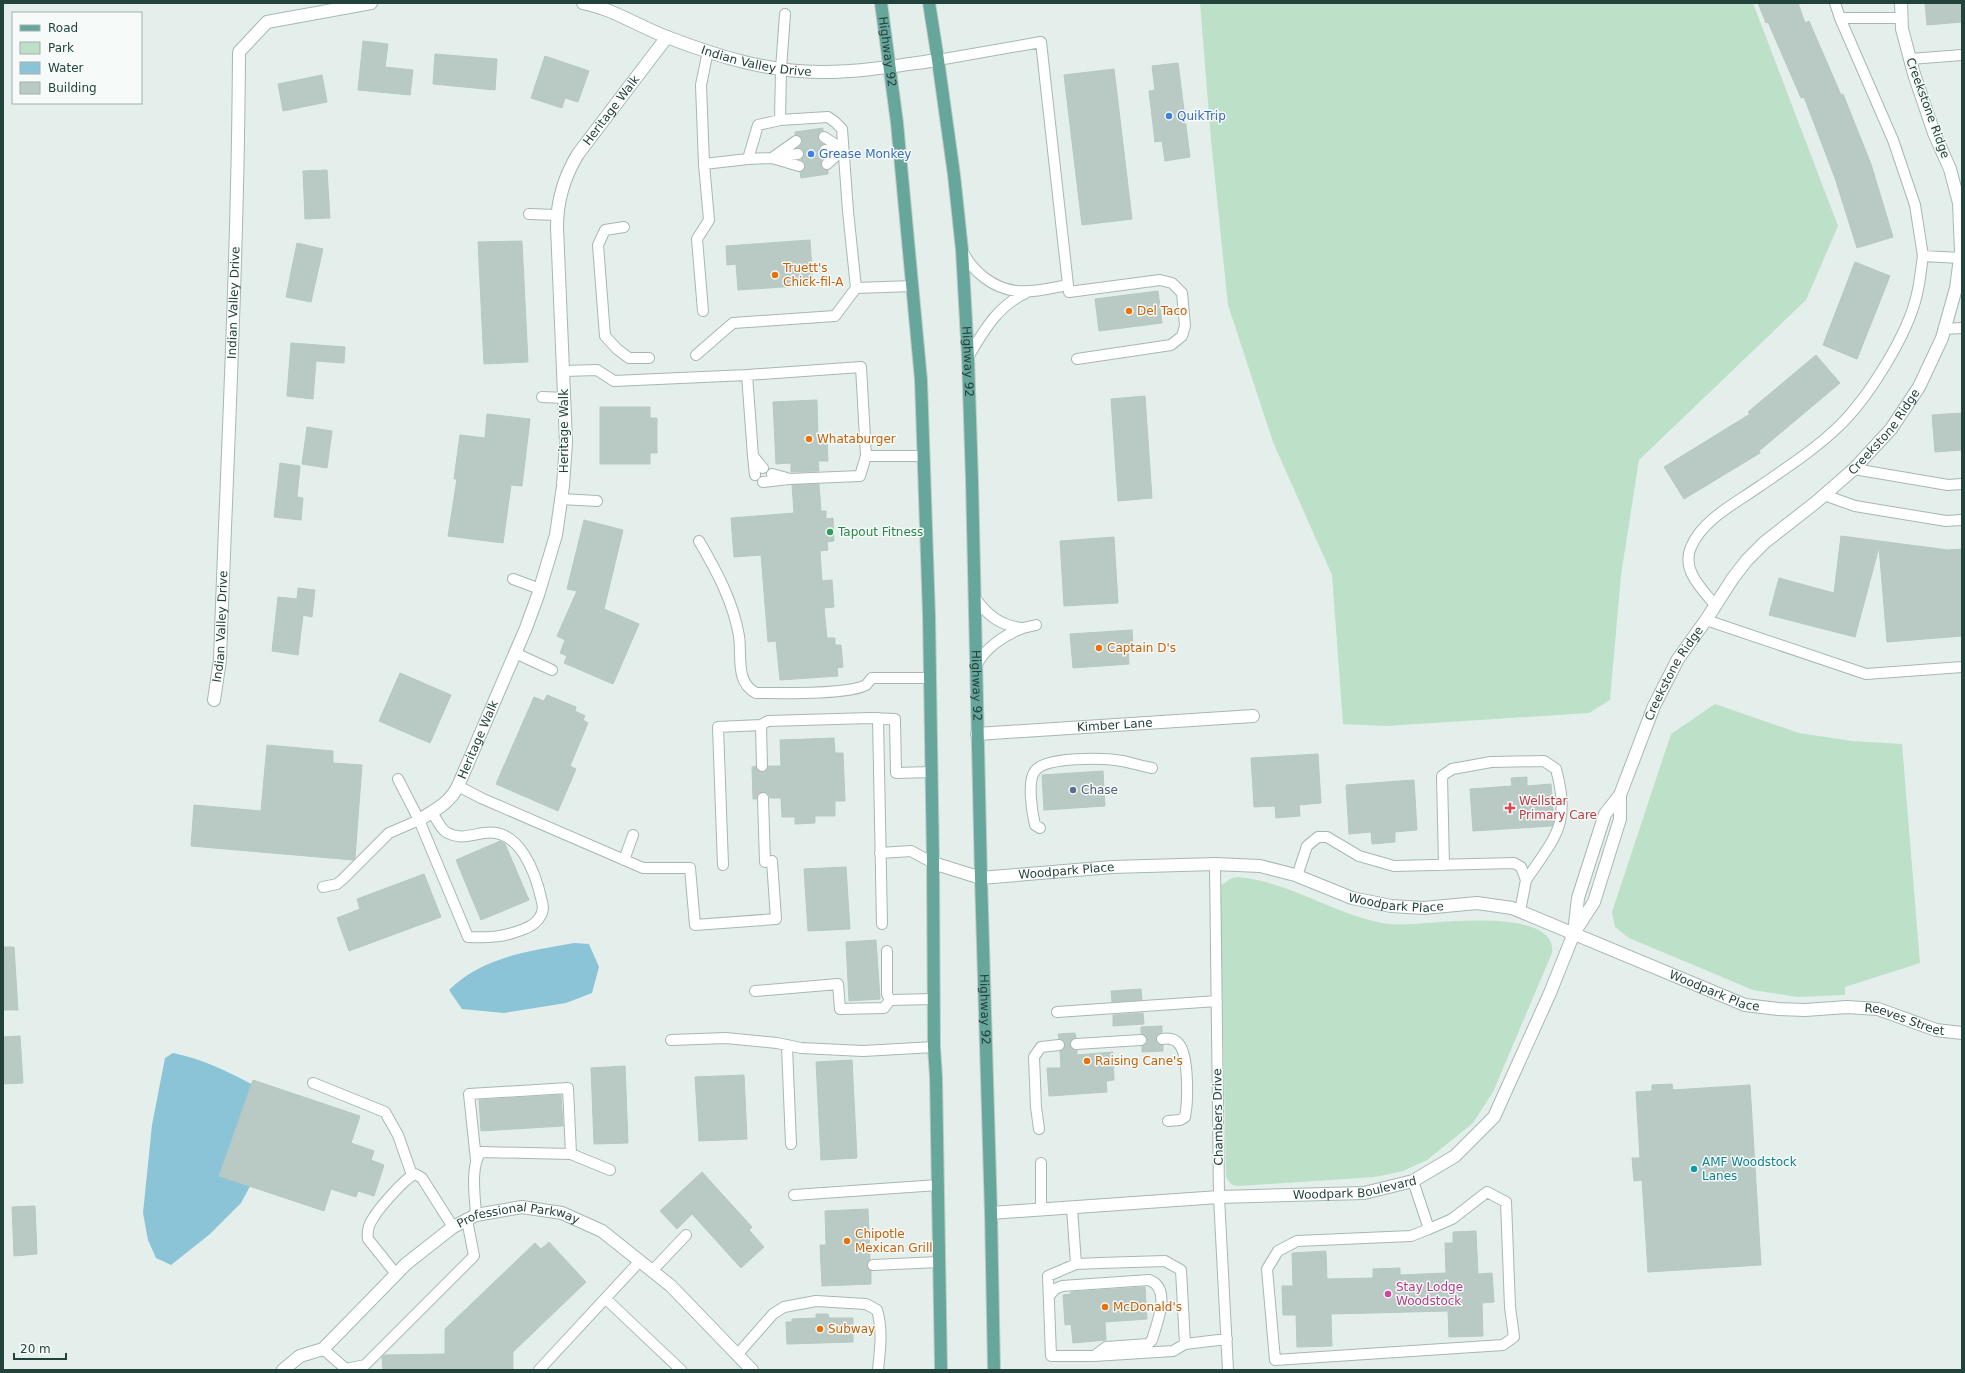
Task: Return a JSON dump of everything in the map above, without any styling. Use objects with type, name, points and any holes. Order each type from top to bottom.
[{"type":"main road","name":"Highway 92","points":[[881,3],[897,123],[914,286],[921,380],[932,772],[934,1047],[936,1077],[941,1370]]},
{"type":"main road","name":"Highway 92","points":[[929,3],[938,60],[962,250],[968,357],[994,1370]]},
{"type":"street","name":"Indian Valley Drive","points":[[214,700],[220,660],[233,271],[238,192],[239,52],[267,22],[371,3]]},
{"type":"street","name":"Indian Valley Drive","points":[[583,3],[667,37],[708,51],[748,63],[781,69],[824,72],[889,67],[938,60]]},
{"type":"street","name":"Creekstone Ridge","points":[[1574,933],[1578,898],[1590,856],[1605,814],[1620,795],[1654,706],[1678,659],[1706,620],[1733,578],[1765,542],[1824,495],[1854,468],[1891,428],[1919,387],[1945,329],[1956,288],[1960,258],[1959,203],[1950,169],[1934,133],[1910,59],[1902,30],[1901,3]]},
{"type":"street","name":"Heritage Walk","points":[[419,820],[451,798],[458,786],[540,590],[556,535],[566,449],[557,215],[559,196],[570,167],[578,154],[667,37]]},
{"type":"street","name":"Kimber Lane","points":[[977,734],[1253,716]]},
{"type":"street","name":"Creekstone Ridge","points":[[1574,933],[1594,902],[1620,819],[1620,795]]},
{"type":"street","name":"Woodpark Place","points":[[933,862],[981,878],[1112,867],[1215,864],[1260,866],[1298,876],[1352,898],[1391,906],[1424,908],[1477,903],[1512,908],[1746,1005],[1805,1010],[1846,1007]]},
{"type":"street","name":"Woodpark Boulevard","points":[[991,1213],[1219,1197],[1364,1192],[1413,1181],[1454,1156],[1494,1117],[1550,993],[1574,933]]},
{"type":"street","name":"Reeves Street","points":[[1846,1007],[1878,1009],[1936,1030],[1962,1033]]},
{"type":"street","name":"Professional Parkway","points":[[283,1370],[300,1356],[323,1349],[406,1264],[453,1227],[472,1217],[522,1207],[562,1213],[602,1231],[671,1286],[752,1370]]},
{"type":"lane","points":[[1715,605],[1693,578],[1689,566],[1690,549],[1699,533],[1713,520],[1796,461],[1838,427],[1873,385],[1898,342],[1917,295],[1923,256],[1915,205],[1893,140],[1840,18],[1835,3]]},
{"type":"lane","points":[[780,120],[781,69],[785,14]]},
{"type":"lane","points":[[1840,18],[1902,18]]},
{"type":"lane","points":[[938,60],[1041,42],[1068,285],[1030,291],[1010,290],[982,276],[968,263],[962,250]]},
{"type":"lane","points":[[703,311],[698,239],[709,220],[704,164],[701,85],[708,51]]},
{"type":"lane","points":[[1910,59],[1962,55]]},
{"type":"lane","points":[[696,355],[733,323],[835,316],[856,288],[848,211],[842,129],[828,117],[780,120],[758,125],[748,159]]},
{"type":"lane","points":[[824,138],[843,149]]},
{"type":"lane","points":[[772,158],[796,141]]},
{"type":"lane","points":[[826,150],[843,149]]},
{"type":"lane","points":[[827,164],[843,149]]},
{"type":"lane","points":[[704,164],[772,158],[798,154]]},
{"type":"lane","points":[[772,158],[799,166]]},
{"type":"lane","points":[[529,214],[557,215]]},
{"type":"lane","points":[[624,227],[605,230],[598,245],[604,336],[617,349],[630,358],[649,358]]},
{"type":"lane","points":[[1923,256],[1960,258]]},
{"type":"lane","points":[[1069,292],[1160,280],[1172,283],[1182,293],[1185,326],[1182,336],[1171,346],[1077,358]]},
{"type":"lane","points":[[856,288],[914,286]]},
{"type":"lane","points":[[968,357],[995,315],[1010,301],[1030,291]]},
{"type":"lane","points":[[1945,329],[1962,328]]},
{"type":"lane","points":[[563,371],[597,370],[614,382],[861,367],[866,456],[860,476],[789,479],[760,475],[752,456],[747,375]]},
{"type":"lane","points":[[542,397],[565,398]]},
{"type":"lane","points":[[866,456],[924,456]]},
{"type":"lane","points":[[1854,468],[1948,484],[1962,484]]},
{"type":"lane","points":[[772,474],[789,479]]},
{"type":"lane","points":[[1824,495],[1856,506],[1946,521],[1962,520]]},
{"type":"lane","points":[[561,499],[597,501]]},
{"type":"lane","points":[[698,541],[721,579],[738,635],[742,675],[748,689],[756,693],[850,690],[866,685],[872,678],[930,678]]},
{"type":"lane","points":[[513,579],[540,590]]},
{"type":"lane","points":[[975,598],[989,615],[1000,622],[1010,627],[1023,628]]},
{"type":"lane","points":[[1706,620],[1866,674],[1962,667]]},
{"type":"lane","points":[[976,666],[980,657],[1001,639],[1012,632],[1036,625]]},
{"type":"lane","points":[[515,652],[552,670]]},
{"type":"lane","points":[[723,865],[718,727],[761,725],[768,721],[878,718],[895,719],[896,774],[932,772]]},
{"type":"lane","points":[[878,718],[882,924]]},
{"type":"lane","points":[[761,725],[762,766]]},
{"type":"lane","points":[[1040,828],[1035,825],[1033,818],[1031,783],[1035,771],[1042,765],[1054,761],[1101,760],[1120,761],[1152,768]]},
{"type":"lane","points":[[1444,865],[1442,776],[1452,769],[1491,762],[1544,761],[1556,769],[1559,778],[1562,802],[1560,826],[1553,840],[1526,880],[1520,911]]},
{"type":"lane","points":[[398,779],[419,820],[468,937],[500,937],[530,927],[538,922],[543,906],[531,868],[522,850],[510,837],[498,833],[485,832],[464,837],[453,836],[444,831],[432,812]]},
{"type":"lane","points":[[458,786],[481,798],[624,860],[650,869],[690,868],[695,925],[776,920],[768,861],[763,798]]},
{"type":"lane","points":[[323,887],[337,884],[388,833],[419,820]]},
{"type":"lane","points":[[624,860],[633,835]]},
{"type":"lane","points":[[1298,876],[1307,846],[1318,836],[1327,837],[1359,856],[1394,866],[1514,863],[1521,867],[1526,880]]},
{"type":"lane","points":[[880,853],[911,852],[933,862]]},
{"type":"lane","name":"Chambers Drive","points":[[1215,864],[1219,1197],[1228,1370]]},
{"type":"lane","points":[[887,951],[887,994],[890,1000]]},
{"type":"lane","points":[[755,991],[838,984],[840,1009],[884,1008],[890,1000]]},
{"type":"lane","points":[[890,1000],[934,999]]},
{"type":"lane","points":[[1057,1012],[1217,1001]]},
{"type":"lane","points":[[671,1040],[726,1038],[777,1043],[787,1047],[863,1051],[934,1047]]},
{"type":"lane","points":[[1162,1039],[1175,1040],[1180,1044],[1185,1055],[1187,1108],[1185,1117],[1180,1120],[1168,1121]]},
{"type":"lane","points":[[1076,1044],[1142,1040]]},
{"type":"lane","points":[[1039,1129],[1036,1107],[1034,1057],[1041,1047],[1059,1045]]},
{"type":"lane","points":[[787,1047],[791,1144]]},
{"type":"lane","points":[[313,1083],[385,1112],[398,1135],[412,1175]]},
{"type":"lane","points":[[323,1349],[346,1369],[365,1365],[474,1256],[472,1217],[476,1160],[469,1094],[568,1088],[570,1154]]},
{"type":"lane","points":[[476,1160],[481,1152],[570,1154],[610,1170]]},
{"type":"lane","points":[[1041,1163],[1041,1210]]},
{"type":"lane","points":[[396,1274],[368,1239],[367,1231],[372,1220],[407,1178],[415,1174],[422,1178],[453,1227]]},
{"type":"lane","points":[[1413,1181],[1429,1229]]},
{"type":"lane","points":[[794,1195],[938,1185]]},
{"type":"lane","points":[[1487,1192],[1506,1202],[1510,1307],[1514,1338],[1503,1345],[1275,1360],[1267,1269],[1278,1251],[1297,1241],[1411,1236],[1429,1229],[1452,1219],[1487,1192]]},
{"type":"lane","points":[[1072,1208],[1076,1264]]},
{"type":"lane","points":[[652,1271],[686,1235]]},
{"type":"lane","points":[[539,1370],[640,1261]]},
{"type":"lane","points":[[1185,1344],[1181,1270],[1165,1261],[1076,1264],[1048,1276],[1052,1356],[1094,1356],[1173,1350],[1185,1344],[1227,1339]]},
{"type":"lane","points":[[873,1265],[939,1262]]},
{"type":"lane","points":[[1048,1296],[1055,1289],[1062,1286],[1149,1280],[1155,1282],[1161,1290],[1162,1301],[1152,1340],[1148,1344],[1106,1347],[1094,1356]]},
{"type":"lane","points":[[606,1299],[681,1370]]},
{"type":"lane","points":[[738,1355],[773,1314],[784,1307],[816,1301],[866,1304],[877,1310],[880,1321],[878,1370]]},
{"type":"green space","points":[[1200,3],[1753,3],[1838,226],[1806,300],[1639,460],[1621,575],[1610,700],[1589,713],[1386,726],[1343,724],[1332,575],[1273,442],[1228,305],[1211,140]]},
{"type":"green space","points":[[1715,704],[1799,733],[1852,741],[1902,744],[1920,963],[1845,987],[1845,995],[1798,997],[1753,990],[1629,938],[1615,927],[1612,912],[1671,734]]},
{"type":"green space","points":[[1238,877],[1275,885],[1345,912],[1382,923],[1412,924],[1494,921],[1517,923],[1536,929],[1549,939],[1552,953],[1493,1092],[1473,1123],[1427,1160],[1403,1171],[1375,1177],[1238,1186],[1230,1183],[1226,1176],[1220,886],[1232,878]]},
{"type":"water","points":[[574,943],[589,944],[599,967],[592,993],[566,1003],[504,1013],[462,1009],[449,990],[476,970],[491,963],[523,953]]},
{"type":"water","points":[[173,1053],[214,1066],[253,1085],[263,1162],[241,1203],[210,1234],[171,1265],[156,1258],[148,1240],[143,1213],[152,1125],[165,1058]]},
{"type":"building","points":[[1758,3],[1798,3],[1805,23],[1809,21],[1841,95],[1843,94],[1871,164],[1893,237],[1857,248],[1835,178],[1804,97],[1801,98],[1768,22],[1766,23]]},
{"type":"building","points":[[1925,3],[1962,3],[1962,22],[1927,25]]},
{"type":"building","points":[[363,41],[388,44],[385,67],[413,70],[410,95],[358,90]]},
{"type":"building","points":[[435,54],[497,59],[495,90],[433,84]]},
{"type":"building","points":[[545,56],[589,71],[578,102],[565,98],[562,108],[531,98]]},
{"type":"building","name":"QuikTrip","points":[[1178,63],[1190,157],[1165,161],[1162,141],[1155,142],[1149,91],[1155,90],[1152,66]]},
{"type":"building","points":[[1114,69],[1132,219],[1082,225],[1064,75]]},
{"type":"building","points":[[322,75],[327,102],[283,111],[278,84]]},
{"type":"building","points":[[823,128],[823,131],[818,136],[818,140],[823,144],[819,147],[819,151],[822,156],[826,156],[821,165],[823,169],[828,170],[828,174],[801,178],[800,172],[805,167],[804,162],[801,160],[804,154],[803,150],[798,148],[802,144],[802,140],[799,135],[795,135],[795,132]]},
{"type":"building","points":[[327,170],[330,218],[305,219],[303,171]]},
{"type":"building","name":"Truett's Chick-fil-A","points":[[810,240],[813,285],[738,290],[736,264],[727,265],[726,246]]},
{"type":"building","points":[[522,241],[528,362],[484,364],[478,242]]},
{"type":"building","points":[[297,243],[323,249],[311,302],[286,297]]},
{"type":"building","points":[[1855,262],[1890,276],[1857,359],[1823,345]]},
{"type":"building","name":"Del Taco","points":[[1158,291],[1162,323],[1099,331],[1095,299]]},
{"type":"building","points":[[291,343],[345,347],[344,363],[316,361],[313,399],[287,396]]},
{"type":"building","points":[[1816,355],[1840,383],[1759,451],[1760,453],[1684,499],[1664,467],[1750,414],[1748,412]]},
{"type":"building","points":[[1145,396],[1152,498],[1118,501],[1111,399]]},
{"type":"building","points":[[817,400],[818,440],[827,440],[828,461],[818,461],[819,471],[791,472],[791,463],[776,464],[773,402]]},
{"type":"building","points":[[600,407],[650,407],[650,418],[657,418],[657,453],[650,453],[650,464],[600,464]]},
{"type":"building","points":[[1962,413],[1962,450],[1935,452],[1932,415]]},
{"type":"building","points":[[487,414],[530,419],[522,486],[511,485],[503,543],[448,536],[457,479],[454,479],[460,435],[485,438]]},
{"type":"building","points":[[307,427],[332,431],[327,468],[302,464]]},
{"type":"building","points":[[280,463],[300,466],[297,497],[303,498],[301,520],[274,517]]},
{"type":"building","points":[[819,484],[821,511],[826,511],[826,519],[833,518],[834,541],[827,542],[828,550],[820,551],[822,581],[832,580],[834,607],[824,608],[827,638],[835,638],[835,645],[841,645],[843,667],[837,668],[838,676],[780,680],[776,641],[768,642],[761,555],[734,557],[731,518],[794,513],[792,485]]},
{"type":"building","points":[[584,520],[623,530],[604,609],[639,624],[613,684],[564,663],[567,656],[560,653],[565,640],[557,636],[577,591],[567,589]]},
{"type":"building","points":[[1841,536],[1948,550],[1962,549],[1962,636],[1887,642],[1879,547],[1855,637],[1769,615],[1779,578],[1834,593]]},
{"type":"building","points":[[1114,537],[1118,603],[1064,606],[1060,541]]},
{"type":"building","points":[[298,588],[315,590],[312,617],[303,615],[298,655],[272,651],[278,597],[297,599]]},
{"type":"building","name":"Captain D's","points":[[1132,630],[1133,645],[1128,645],[1129,664],[1073,668],[1070,634]]},
{"type":"building","points":[[400,673],[451,695],[430,743],[379,721]]},
{"type":"building","points":[[547,695],[576,707],[575,711],[585,716],[583,720],[588,723],[570,766],[576,769],[558,811],[496,784],[534,697],[544,701]]},
{"type":"building","points":[[834,738],[835,753],[843,753],[845,801],[835,801],[835,816],[815,816],[815,823],[795,824],[795,817],[782,817],[781,798],[770,798],[768,794],[763,792],[759,793],[757,799],[753,799],[752,767],[756,766],[759,771],[763,772],[768,766],[781,766],[780,740]]},
{"type":"building","points":[[267,745],[333,751],[333,763],[362,765],[355,858],[353,860],[191,846],[194,805],[261,811]]},
{"type":"building","points":[[1318,754],[1321,803],[1299,805],[1300,816],[1276,818],[1275,806],[1254,807],[1251,758]]},
{"type":"building","name":"Chase","points":[[1103,771],[1105,806],[1044,810],[1042,775]]},
{"type":"building","points":[[1527,777],[1527,786],[1551,784],[1554,820],[1552,826],[1473,831],[1470,789],[1512,786],[1511,778]]},
{"type":"building","points":[[1414,780],[1417,830],[1395,832],[1395,842],[1372,844],[1371,832],[1349,834],[1346,785]]},
{"type":"building","points":[[500,841],[505,844],[529,900],[481,920],[456,860]]},
{"type":"building","points":[[846,867],[850,929],[808,931],[804,869]]},
{"type":"building","points":[[424,874],[441,917],[349,951],[337,918],[360,909],[357,899]]},
{"type":"building","points":[[876,940],[880,999],[849,1001],[846,942]]},
{"type":"building","points":[[3,947],[14,947],[18,1010],[3,1010]]},
{"type":"building","points":[[1141,989],[1142,1000],[1112,1002],[1111,991]]},
{"type":"building","points":[[1143,1013],[1144,1024],[1113,1026],[1113,1015]]},
{"type":"building","points":[[1162,1026],[1162,1032],[1158,1034],[1156,1039],[1157,1043],[1163,1045],[1163,1051],[1142,1052],[1142,1046],[1147,1043],[1147,1040],[1146,1036],[1141,1034],[1141,1027]]},
{"type":"building","name":"Raising Cane's","points":[[1075,1033],[1076,1038],[1070,1041],[1070,1045],[1073,1050],[1077,1050],[1077,1055],[1113,1052],[1114,1080],[1106,1081],[1107,1092],[1049,1096],[1047,1068],[1061,1068],[1060,1051],[1063,1050],[1065,1045],[1064,1041],[1059,1039],[1058,1034]]},
{"type":"building","points":[[20,1036],[23,1083],[3,1084],[3,1037]]},
{"type":"building","points":[[852,1060],[857,1158],[821,1160],[816,1062]]},
{"type":"building","points":[[625,1066],[628,1143],[594,1144],[591,1068]]},
{"type":"building","points":[[744,1075],[747,1139],[699,1141],[695,1077]]},
{"type":"building","points":[[253,1080],[360,1116],[351,1143],[374,1151],[371,1160],[384,1165],[374,1196],[358,1191],[356,1197],[331,1189],[324,1211],[219,1176]]},
{"type":"building","name":"AMF Woodstock Lanes","points":[[1672,1084],[1673,1090],[1750,1085],[1761,1265],[1648,1272],[1642,1180],[1634,1181],[1632,1158],[1640,1158],[1636,1092],[1652,1091],[1652,1085]]},
{"type":"building","points":[[561,1095],[563,1126],[481,1131],[479,1100]]},
{"type":"building","points":[[702,1172],[752,1227],[749,1230],[764,1247],[741,1268],[692,1214],[677,1229],[660,1211]]},
{"type":"building","points":[[35,1206],[37,1254],[14,1256],[12,1207]]},
{"type":"building","points":[[868,1209],[870,1259],[867,1265],[871,1271],[871,1284],[822,1286],[820,1245],[826,1245],[825,1211]]},
{"type":"building","name":"Stay Lodge Woodstock","points":[[1476,1231],[1478,1274],[1492,1273],[1494,1302],[1482,1303],[1483,1336],[1449,1337],[1448,1311],[1331,1314],[1332,1346],[1297,1347],[1296,1315],[1283,1315],[1282,1286],[1293,1286],[1292,1253],[1326,1251],[1327,1279],[1373,1278],[1373,1269],[1400,1268],[1400,1275],[1446,1273],[1445,1243],[1453,1243],[1453,1232]]},
{"type":"building","points":[[549,1242],[586,1282],[513,1352],[513,1370],[383,1370],[382,1357],[385,1355],[445,1354],[445,1329],[535,1243],[541,1249]]},
{"type":"building","name":"McDonald's","points":[[1145,1287],[1147,1319],[1105,1322],[1106,1340],[1073,1343],[1071,1324],[1065,1325],[1063,1295],[1071,1294],[1071,1292]]},
{"type":"building","name":"Subway","points":[[816,1314],[828,1314],[829,1318],[853,1318],[853,1342],[787,1344],[786,1322],[792,1322],[792,1319],[816,1318]]},
{"type":"place","name":"QuikTrip","points":[[1169,116]]},
{"type":"place","name":"Grease Monkey","points":[[811,154]]},
{"type":"place","name":"Truett's Chick-fil-A","points":[[775,275]]},
{"type":"place","name":"Del Taco","points":[[1129,311]]},
{"type":"place","name":"Whataburger","points":[[809,439]]},
{"type":"place","name":"Tapout Fitness","points":[[830,532]]},
{"type":"place","name":"Captain D's","points":[[1099,648]]},
{"type":"place","name":"Chase","points":[[1073,790]]},
{"type":"place","name":"Wellstar Primary Care","points":[[1510,808]]},
{"type":"place","name":"Raising Cane's","points":[[1087,1061]]},
{"type":"place","name":"AMF Woodstock Lanes","points":[[1694,1169]]},
{"type":"place","name":"Chipotle Mexican Grill","points":[[847,1241]]},
{"type":"place","name":"Stay Lodge Woodstock","points":[[1388,1294]]},
{"type":"place","name":"McDonald's","points":[[1105,1307]]},
{"type":"place","name":"Subway","points":[[820,1329]]}]
